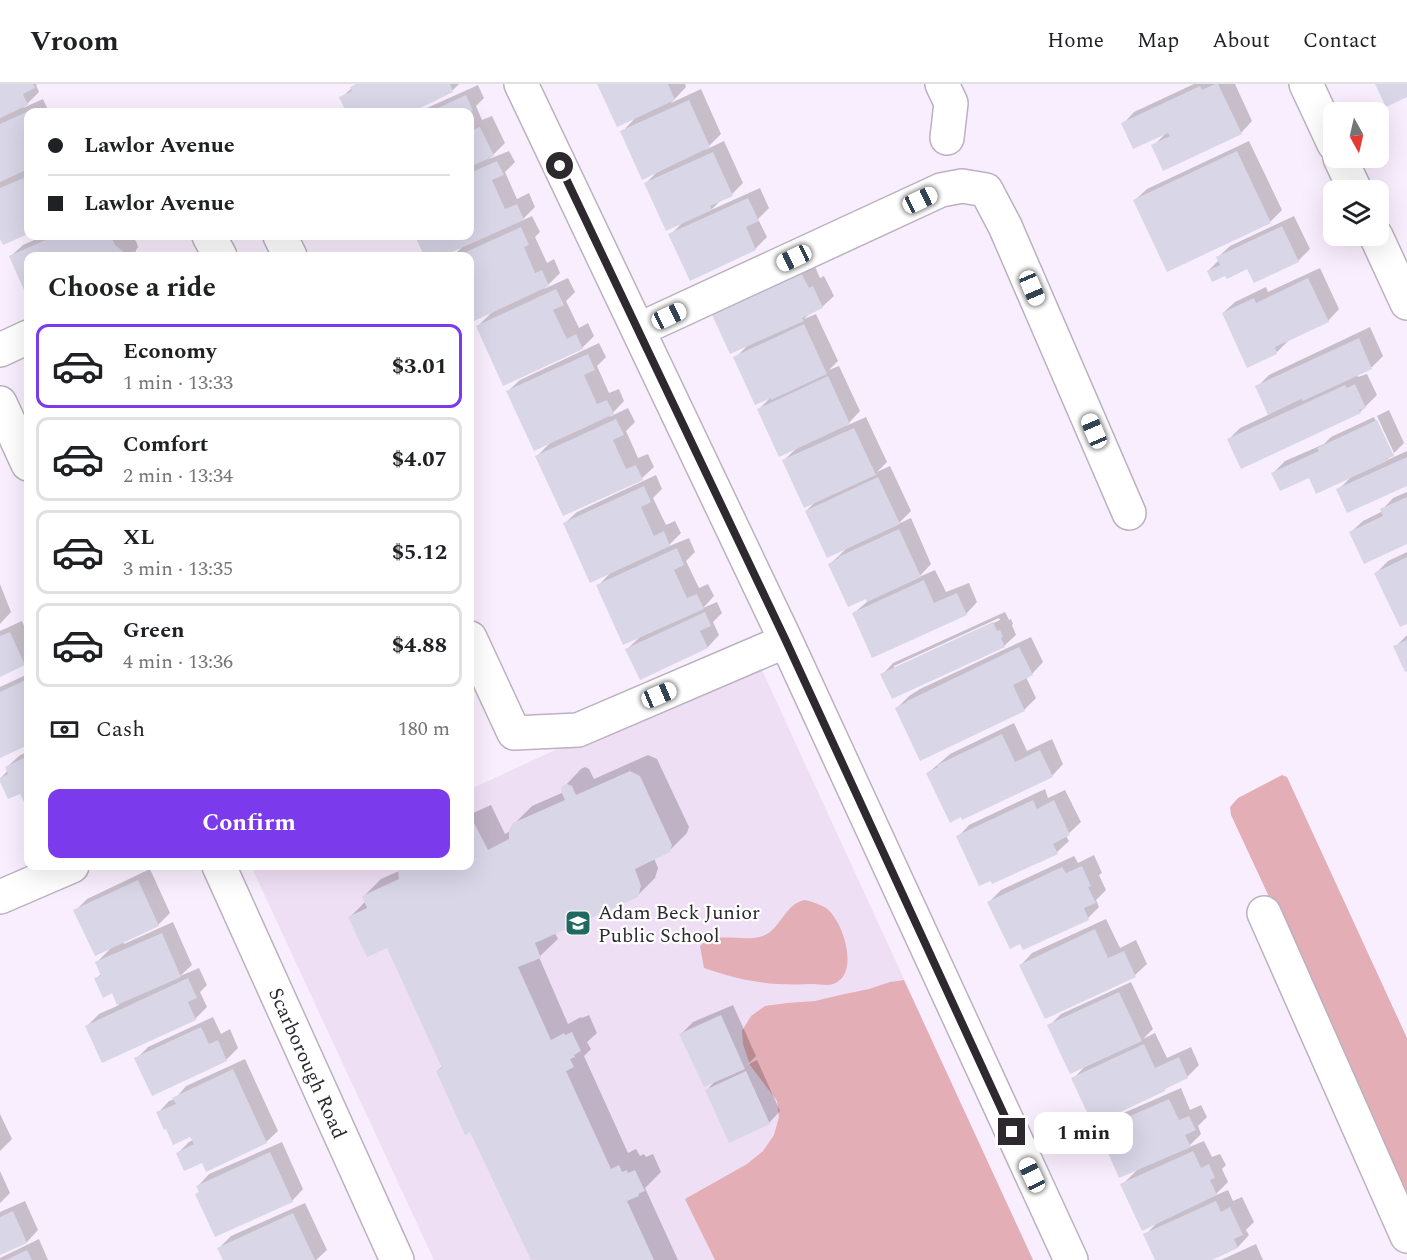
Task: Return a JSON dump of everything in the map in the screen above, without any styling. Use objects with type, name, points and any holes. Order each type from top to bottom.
[{"type":"street","points":[[521,84],[786,641],[1071,1260]]},
{"type":"street","points":[[942,84],[951,103],[947,138]]},
{"type":"street","points":[[1306,84],[1323,120]]},
{"type":"street","points":[[638,330],[941,190],[962,186],[986,190],[1005,226],[1129,513]]},
{"type":"street","points":[[1389,243],[1407,303]]},
{"type":"street","points":[[0,350],[24,339]]},
{"type":"street","points":[[0,403],[24,455]]},
{"type":"street","points":[[474,647],[514,733],[578,730],[786,641]]},
{"type":"street","points":[[0,897],[63,870]]},
{"type":"street","name":"Scarborough Road","points":[[221,870],[397,1260]]},
{"type":"street","points":[[1264,913],[1407,1236]]},
{"type":"shaded area","name":"Adam Beck Junior Public School","points":[[756,657],[1033,1260],[434,1260],[253,870],[474,870],[474,788]]},
{"type":"shaded area","points":[[1282,775],[1287,777],[1407,1038],[1407,1194],[1231,815],[1230,807],[1238,798]]},
{"type":"shaded area","points":[[804,900],[826,908],[838,924],[848,959],[841,979],[829,985],[771,984],[732,977],[704,968],[700,946],[706,941],[763,936],[774,928],[792,907]]},
{"type":"shaded area","points":[[904,980],[1033,1260],[715,1260],[685,1199],[747,1164],[763,1151],[774,1135],[779,1117],[777,1101],[750,1065],[743,1044],[742,1031],[751,1016],[765,1006],[815,1001]]},
{"type":"building","points":[[0,84],[33,84],[35,88],[23,94],[28,105],[0,118]]},
{"type":"building","points":[[357,84],[450,84],[453,92],[420,108],[344,108],[339,97],[352,91],[350,87]]},
{"type":"building","points":[[597,84],[668,84],[675,100],[617,127]]},
{"type":"building","points":[[1218,84],[1242,134],[1163,171],[1151,145],[1170,136],[1168,133],[1133,149],[1121,123],[1200,86],[1202,90]]},
{"type":"building","points":[[1375,84],[1407,84],[1407,97],[1389,106],[1389,102],[1384,102]]},
{"type":"building","points":[[466,95],[472,108],[438,108]]},
{"type":"building","points":[[689,100],[710,147],[642,180],[620,131]]},
{"type":"building","points":[[24,113],[24,171],[0,182],[0,124]]},
{"type":"building","points":[[480,127],[494,156],[474,165],[474,129]]},
{"type":"building","points":[[1237,151],[1271,223],[1167,272],[1133,200]]},
{"type":"building","points":[[713,152],[733,196],[710,206],[712,210],[666,231],[644,183]]},
{"type":"building","points":[[497,161],[504,175],[492,180],[505,209],[517,204],[524,220],[452,252],[422,252],[417,240],[474,240],[474,171]]},
{"type":"building","points":[[24,178],[24,236],[3,245],[0,239],[0,188]]},
{"type":"building","points":[[748,198],[759,221],[746,227],[756,250],[690,281],[668,234]]},
{"type":"building","points":[[1282,226],[1299,262],[1254,283],[1247,269],[1227,279],[1225,276],[1212,282],[1207,271],[1220,265],[1216,257]]},
{"type":"building","points":[[521,227],[529,245],[524,247],[535,273],[542,270],[549,286],[474,321],[474,252],[466,252]]},
{"type":"building","points":[[46,240],[113,240],[124,252],[24,252],[24,290],[9,256]]},
{"type":"building","points":[[800,271],[809,288],[813,286],[823,308],[802,318],[804,321],[730,354],[708,306]]},
{"type":"building","points":[[1308,278],[1329,322],[1275,347],[1277,354],[1247,368],[1222,313],[1254,298],[1256,303]]},
{"type":"building","points":[[556,289],[564,305],[553,310],[567,339],[576,334],[583,349],[503,386],[476,326]]},
{"type":"building","points":[[804,324],[827,374],[755,405],[733,357]]},
{"type":"building","points":[[1359,338],[1372,369],[1268,415],[1255,386]]},
{"type":"building","points":[[588,354],[595,370],[584,375],[597,404],[607,400],[614,414],[534,451],[506,391]]},
{"type":"building","points":[[828,376],[850,424],[779,457],[757,409]]},
{"type":"building","points":[[1355,384],[1366,408],[1359,410],[1361,413],[1241,469],[1227,439],[1345,385],[1347,388]]},
{"type":"building","points":[[616,419],[624,435],[613,440],[626,469],[636,465],[643,480],[563,516],[535,456]]},
{"type":"building","points":[[1377,420],[1394,456],[1316,494],[1309,478],[1280,491],[1271,473]]},
{"type":"building","points":[[854,428],[876,475],[804,508],[782,460]]},
{"type":"building","points":[[1407,457],[1407,486],[1347,513],[1336,489]]},
{"type":"building","points":[[878,477],[900,524],[827,558],[805,511]]},
{"type":"building","points":[[644,486],[651,502],[641,507],[654,536],[664,531],[670,546],[590,583],[563,523]]},
{"type":"building","points":[[1407,497],[1407,544],[1364,564],[1349,532],[1383,516],[1380,509]]},
{"type":"building","points":[[899,529],[921,577],[867,602],[866,599],[848,607],[828,564],[838,557]]},
{"type":"building","points":[[677,548],[684,565],[674,570],[687,598],[697,594],[704,609],[623,645],[596,585]]},
{"type":"building","points":[[1407,557],[1407,624],[1400,627],[1374,573]]},
{"type":"building","points":[[924,580],[934,603],[957,593],[967,615],[872,658],[852,613]]},
{"type":"building","points":[[705,612],[711,626],[700,631],[708,648],[640,680],[625,649]]},
{"type":"building","points":[[993,622],[997,631],[1000,630],[1005,647],[892,699],[880,674]]},
{"type":"building","points":[[10,632],[24,665],[0,677],[0,636]]},
{"type":"building","points":[[1407,640],[1407,671],[1405,672],[1393,646]]},
{"type":"building","points":[[1019,647],[1033,675],[1013,685],[1025,711],[920,761],[895,708]]},
{"type":"building","points":[[24,681],[24,747],[0,758],[0,692]]},
{"type":"building","points":[[1002,734],[1015,762],[1040,750],[1053,777],[962,820],[961,817],[950,823],[926,773],[938,767],[937,765]]},
{"type":"building","points":[[24,758],[24,802],[20,794],[8,799],[0,782],[0,778],[8,774],[5,767]]},
{"type":"building","points":[[630,771],[640,776],[672,845],[670,852],[635,869],[641,886],[638,897],[535,943],[541,958],[518,967],[551,1040],[564,1033],[565,1035],[572,1032],[581,1051],[570,1059],[574,1067],[566,1071],[611,1169],[619,1165],[622,1172],[627,1170],[628,1173],[635,1170],[645,1191],[627,1201],[654,1260],[531,1260],[470,1132],[465,1135],[436,1071],[442,1068],[387,948],[367,957],[348,917],[367,908],[362,896],[399,879],[398,870],[474,870],[474,823],[488,850],[509,839],[509,830],[513,823],[565,800],[561,791],[562,786],[567,784],[572,786],[576,795]]},
{"type":"building","points":[[1033,800],[1037,809],[1054,800],[1070,835],[1053,844],[1058,854],[992,884],[991,881],[979,886],[956,836]]},
{"type":"building","points":[[1082,866],[1091,886],[1088,887],[1096,903],[1084,908],[1089,920],[1023,950],[1020,944],[1010,949],[987,902],[1062,867],[1066,873]]},
{"type":"building","points":[[138,880],[159,926],[95,956],[73,910]]},
{"type":"building","points":[[1095,929],[1108,958],[1124,951],[1136,977],[1045,1019],[1019,965]]},
{"type":"building","points":[[162,933],[181,977],[117,1005],[112,993],[103,998],[94,978],[101,976],[95,962]]},
{"type":"building","points":[[188,978],[197,998],[188,1002],[196,1020],[102,1063],[85,1026]]},
{"type":"building","points":[[1119,992],[1142,1041],[1070,1074],[1047,1025]]},
{"type":"building","points":[[721,1015],[745,1069],[704,1087],[679,1034]]},
{"type":"building","points":[[201,1027],[209,1044],[218,1040],[227,1061],[152,1096],[134,1058]]},
{"type":"building","points":[[1144,1044],[1155,1068],[1179,1057],[1188,1078],[1093,1125],[1071,1078]]},
{"type":"building","points":[[233,1069],[267,1143],[206,1172],[202,1163],[184,1171],[176,1153],[194,1144],[190,1137],[173,1145],[156,1112],[176,1104],[172,1098]]},
{"type":"building","points":[[746,1071],[770,1124],[729,1143],[705,1090]]},
{"type":"building","points":[[1169,1099],[1179,1120],[1189,1116],[1196,1130],[1185,1135],[1191,1147],[1119,1178],[1098,1130]]},
{"type":"building","points":[[1193,1151],[1201,1168],[1209,1164],[1215,1178],[1210,1180],[1217,1195],[1142,1231],[1120,1184]]},
{"type":"building","points":[[270,1152],[293,1202],[215,1237],[195,1194],[199,1192],[196,1186]]},
{"type":"building","points":[[1216,1201],[1221,1212],[1230,1207],[1243,1235],[1234,1239],[1238,1248],[1212,1260],[1155,1260],[1143,1234]]},
{"type":"building","points":[[13,1211],[27,1243],[0,1255],[0,1217]]},
{"type":"building","points":[[293,1213],[315,1260],[223,1260],[217,1248]]},
{"type":"building","points":[[27,1250],[32,1260],[6,1260]]},
{"type":"place","name":"Adam Beck Junior Public School","points":[[578,923]]},
{"type":"route","points":[[560,166],[786,641],[1012,1132]]}]
